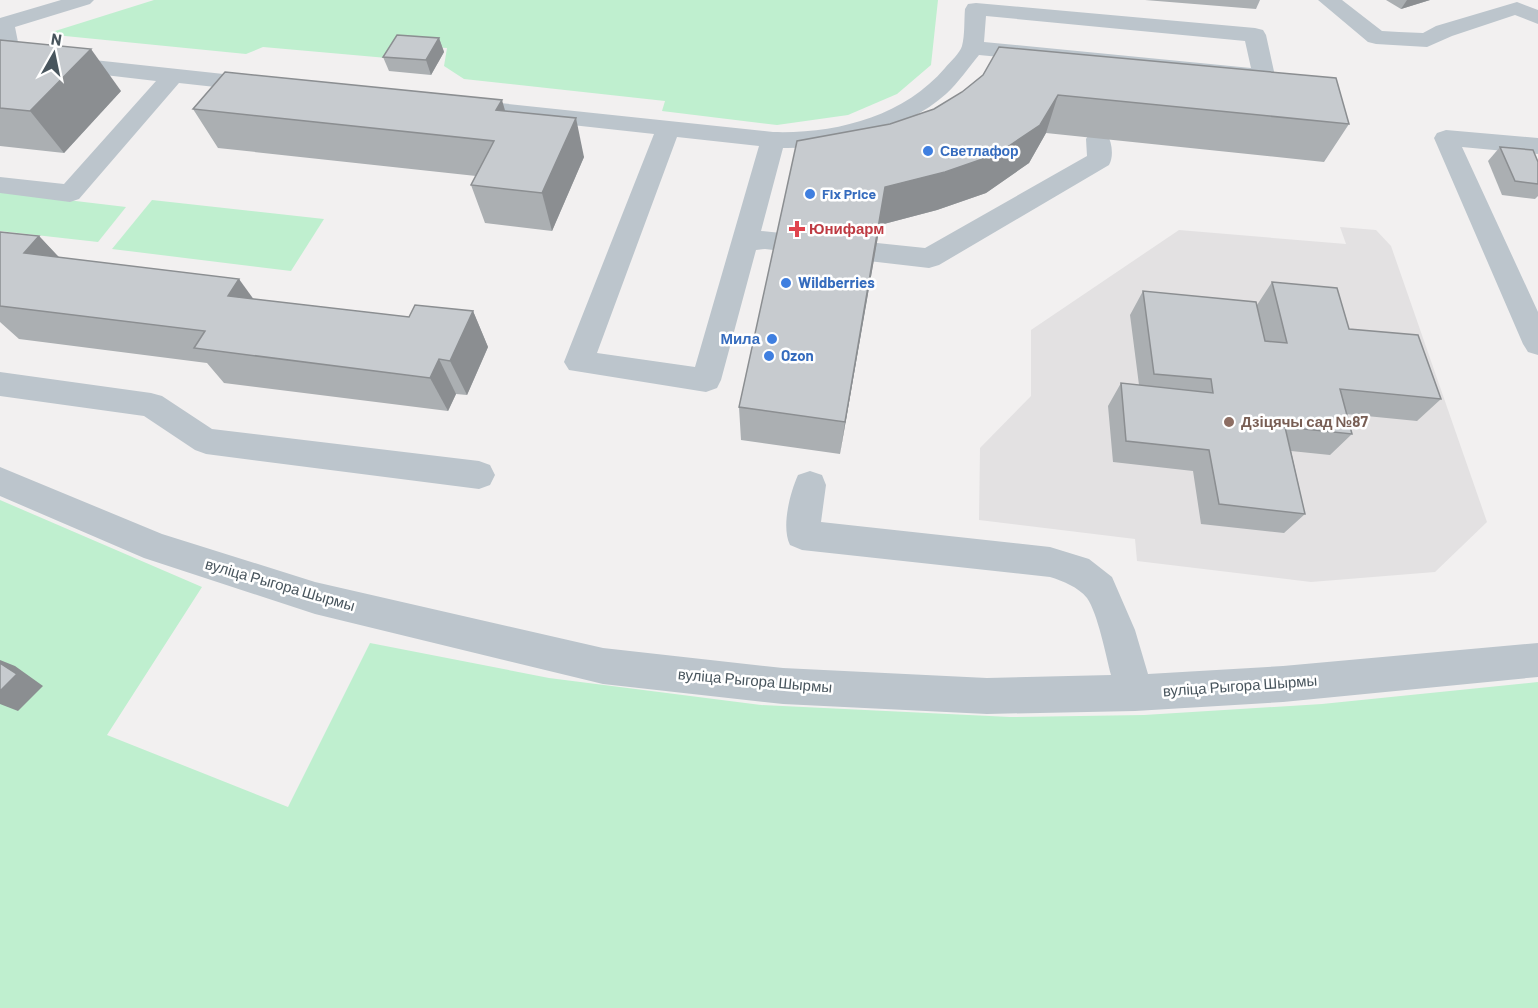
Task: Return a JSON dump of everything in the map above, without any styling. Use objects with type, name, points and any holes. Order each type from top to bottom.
[{"type":"street","points":[[83,0],[1,25],[5,62],[279,86]]},
{"type":"street","points":[[1329,0],[1376,37],[1399,39],[1427,40],[1444,32],[1517,8],[1538,18]]},
{"type":"street","points":[[444,104],[791,142],[830,138],[866,127],[904,111],[931,95],[954,73],[973,48],[976,9],[1027,7],[1255,35],[1264,76],[1094,70],[973,48]]},
{"type":"street","points":[[0,185],[70,193],[173,76]]},
{"type":"street","points":[[668,129],[579,362],[706,380],[773,140]]},
{"type":"street","points":[[1538,146],[1446,138],[1538,345]]},
{"type":"street","points":[[745,242],[765,240],[929,258],[1100,159],[1098,139]]},
{"type":"street","points":[[0,384],[151,405],[206,441],[479,475]]},
{"type":"street","name":"вуліца Рыгора Шырмы","points":[[0,481],[156,547],[315,598],[603,666],[783,686],[987,696],[1135,693],[1283,684],[1538,660]]},
{"type":"street","points":[[810,485],[802,535],[1050,562],[1077,570],[1100,588],[1117,630],[1135,693]]},
{"type":"shaded area","name":"Дзіцячы сад №87","points":[[1340,227],[1376,230],[1391,246],[1487,522],[1435,572],[1311,582],[1137,561],[1135,539],[979,520],[980,448],[1031,396],[1031,330],[1179,230],[1346,244]]},
{"type":"green space","points":[[154,0],[938,0],[931,65],[897,94],[848,115],[777,125],[662,111],[665,101],[464,79],[444,66],[447,48],[400,45],[387,58],[263,47],[246,54],[55,35],[52,32]]},
{"type":"green space","points":[[0,192],[126,207],[98,242],[0,231]]},
{"type":"green space","points":[[152,200],[324,219],[291,271],[112,249]]},
{"type":"green space","points":[[0,500],[202,587],[107,735],[288,807],[370,643],[549,678],[761,705],[1010,717],[1144,715],[1322,704],[1538,682],[1538,1008],[0,1008]]},
{"type":"building","points":[[397,35],[439,38],[426,60],[383,57]]},
{"type":"building","points":[[0,40],[91,49],[30,111],[0,108]]},
{"type":"building","points":[[999,47],[1336,78],[1349,124],[1058,95],[1040,125],[997,154],[945,172],[885,187],[845,422],[739,407],[797,141],[890,124],[934,109],[962,92],[983,75]]},
{"type":"building","points":[[225,72],[502,100],[496,110],[576,118],[542,193],[471,185],[494,141],[193,109]]},
{"type":"building","points":[[1500,147],[1533,150],[1538,162],[1538,184],[1515,181]]},
{"type":"building","points":[[0,232],[39,236],[24,253],[239,279],[228,296],[409,317],[415,305],[473,311],[450,361],[439,359],[430,378],[194,348],[205,331],[0,306]]},
{"type":"building","points":[[1272,282],[1337,288],[1349,329],[1418,335],[1441,399],[1340,389],[1352,434],[1285,427],[1305,514],[1219,504],[1209,450],[1126,441],[1121,383],[1213,393],[1211,379],[1154,374],[1143,291],[1256,302],[1265,341],[1287,343]]},
{"type":"building","points":[[0,663],[17,674],[0,691]]},
{"type":"place","name":"Светлафор","points":[[928,151]]},
{"type":"place","name":"Fix Price","points":[[810,194]]},
{"type":"place","name":"Юнифарм","points":[[797,229]]},
{"type":"place","name":"Wildberries","points":[[786,283]]},
{"type":"place","name":"Мила","points":[[772,339]]},
{"type":"place","name":"Ozon","points":[[769,356]]},
{"type":"place","name":"Дзіцячы сад №87","points":[[1229,422]]}]
